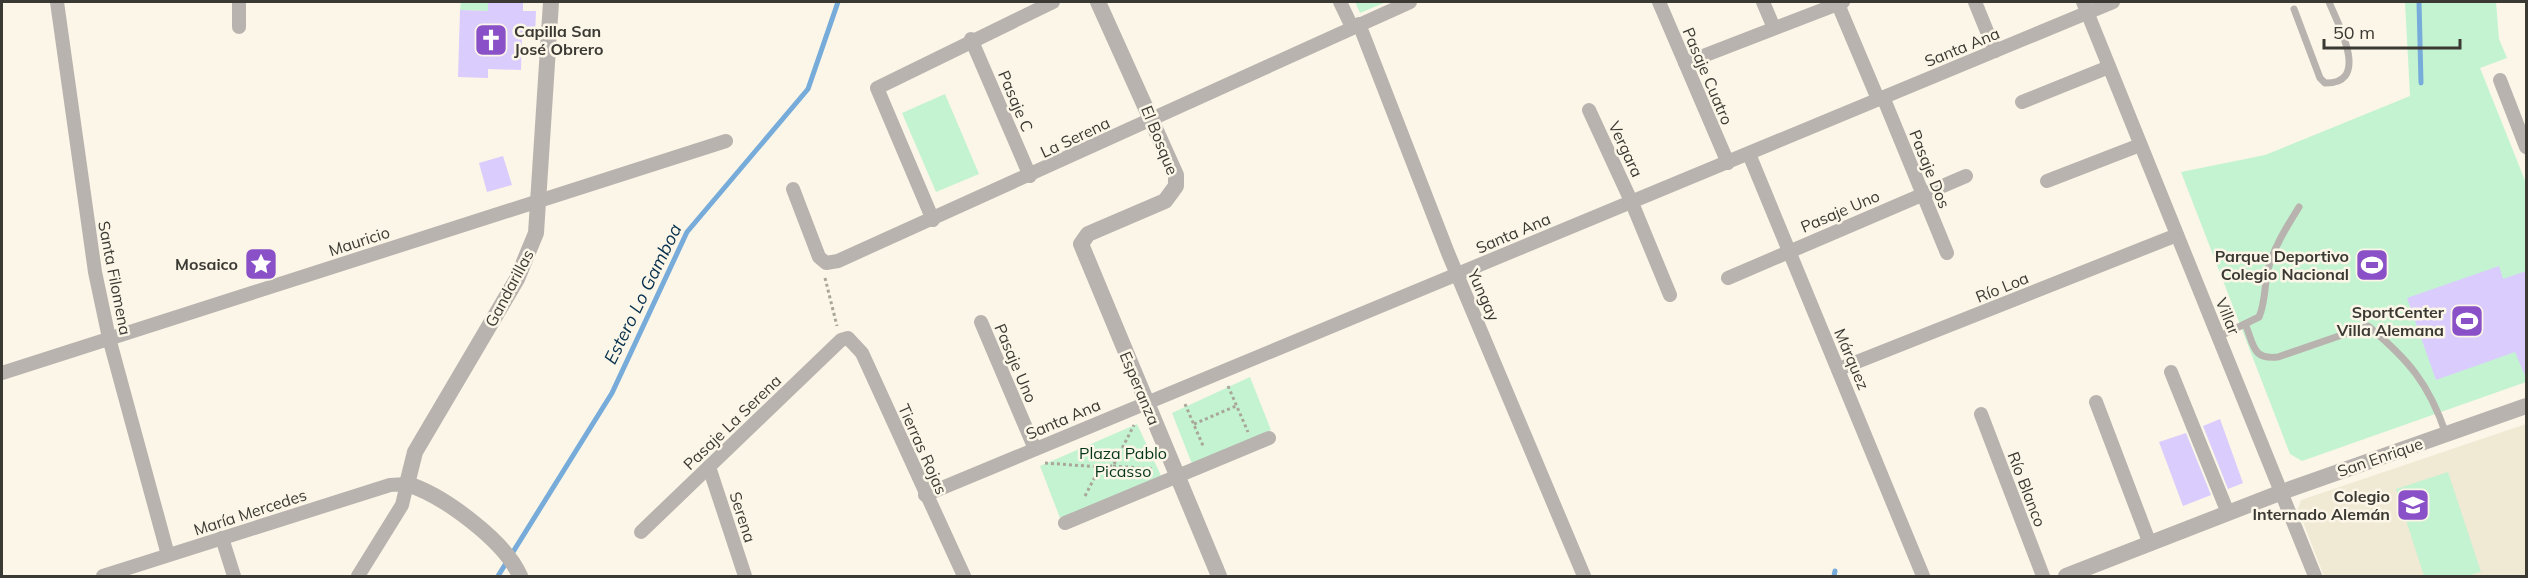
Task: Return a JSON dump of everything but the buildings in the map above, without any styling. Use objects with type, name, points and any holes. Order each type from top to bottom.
[{"type":"street","name":"Santa Filomena","points":[[57,2],[86,219],[109,338],[168,555]]},
{"type":"street","points":[[239,2],[239,27]]},
{"type":"street","name":"Gandarillas","points":[[407,484],[415,453],[527,259],[536,233],[551,2]]},
{"type":"street","points":[[933,220],[877,88],[971,39],[1053,2]]},
{"type":"street","name":"El Bosque","points":[[1088,234],[1165,201],[1176,186],[1176,175],[1098,2]]},
{"type":"street","name":"Yungay","points":[[1340,2],[1356,26],[1584,576]]},
{"type":"street","name":"La Serena","points":[[826,263],[838,261],[933,220],[1410,2]]},
{"type":"street","name":"Pasaje Cuatro","points":[[1659,2],[1728,163]]},
{"type":"street","points":[[1763,2],[1774,28]]},
{"type":"street","points":[[1684,63],[1839,2],[1881,98]]},
{"type":"street","points":[[1975,2],[1995,51]]},
{"type":"street","name":"Santa Ana","points":[[925,495],[1995,51],[2085,7],[2113,2]]},
{"type":"street","name":"Villar","points":[[2085,7],[2315,576]]},
{"type":"street","name":"Pasaje C","points":[[971,39],[1030,176]]},
{"type":"street","points":[[2022,102],[2109,67]]},
{"type":"street","points":[[2500,80],[2526,147]]},
{"type":"street","name":"Pasaje Dos","points":[[1881,98],[1947,253]]},
{"type":"street","name":"Vergara","points":[[1589,110],[1632,203],[1670,295]]},
{"type":"street","name":"Mauricio","points":[[2,373],[726,141]]},
{"type":"street","points":[[2047,181],[2140,145]]},
{"type":"street","name":"Márquez","points":[[1749,154],[1923,576]]},
{"type":"street","name":"Pasaje Uno","points":[[1728,278],[1966,176]]},
{"type":"street","points":[[793,189],[819,257],[826,263]]},
{"type":"street","name":"Esperanza","points":[[1088,234],[1081,244],[1085,258],[1219,576]]},
{"type":"street","name":"Río Loa","points":[[1839,369],[2177,235]]},
{"type":"street","name":"Pasaje Uno","points":[[981,322],[1035,449]]},
{"type":"street","name":"Pasaje La Serena","points":[[641,532],[845,339]]},
{"type":"street","name":"Tierras Rojas","points":[[845,339],[862,353],[964,576]]},
{"type":"street","points":[[2171,372],[2228,513]]},
{"type":"street","points":[[2096,402],[2150,544]]},
{"type":"street","name":"San Enrique","points":[[2066,576],[2282,492],[2526,406]]},
{"type":"street","name":"Río Blanco","points":[[1981,414],[2043,576]]},
{"type":"street","points":[[1069,522],[1269,438]]},
{"type":"street","name":"Serena","points":[[709,467],[745,576]]},
{"type":"street","points":[[358,576],[402,505],[407,484],[434,495],[500,548],[519,575]]},
{"type":"street","name":"María Mercedes","points":[[103,576],[390,485],[407,484]]},
{"type":"street","points":[[222,538],[234,576]]},
{"type":"lane","points":[[2294,9],[2320,78],[2325,83],[2331,83],[2346,72],[2350,62],[2329,2]]},
{"type":"lane","points":[[2218,337],[2259,318],[2264,306],[2268,267],[2283,232],[2299,207]]},
{"type":"lane","points":[[2246,326],[2259,355],[2265,359],[2278,357],[2368,326],[2402,355],[2415,370],[2435,402],[2446,434]]},
{"type":"path","points":[[826,263],[825,284],[845,339]]},
{"type":"path","points":[[1222,371],[1253,445]]},
{"type":"path","points":[[1179,388],[1210,463]]},
{"type":"path","points":[[1113,466],[1146,402]]},
{"type":"path","points":[[1194,424],[1236,405]]},
{"type":"path","points":[[1035,449],[1041,463],[1155,469],[1178,477]]},
{"type":"path","points":[[1069,522],[1100,467]]},
{"type":"shaded area","name":"Colegio Internado Alemán","points":[[2526,424],[2526,576],[2324,576],[2298,509],[2301,500]]},
{"type":"green space","points":[[461,2],[488,2],[488,11],[460,10]]},
{"type":"green space","points":[[1355,2],[1386,2],[1360,13]]},
{"type":"green space","name":"Parque Deportivo Colegio Nacional","points":[[2405,2],[2496,2],[2499,39],[2507,58],[2480,68],[2526,183],[2526,382],[2302,461],[2290,454],[2181,172],[2265,155],[2410,96]]},
{"type":"green space","points":[[945,94],[979,174],[936,192],[902,113]]},
{"type":"green space","name":"Plaza Pablo Picasso","points":[[1250,377],[1271,430],[1192,464],[1172,413]]},
{"type":"green space","name":"Plaza Pablo Picasso","points":[[1137,424],[1162,478],[1060,518],[1040,466]]},
{"type":"green space","points":[[2448,472],[2481,572],[2467,576],[2424,576],[2396,489]]},
{"type":"waterway","name":"Estero Lo Gamboa","points":[[498,576],[612,393],[687,232],[808,89],[838,2]]},
{"type":"waterway","points":[[2419,2],[2421,83]]},
{"type":"waterway","points":[[1834,576],[1835,571]]},
{"type":"place","name":"Capilla San José Obrero","points":[[491,40]]},
{"type":"place","name":"Mosaico","points":[[261,264]]},
{"type":"place","name":"Parque Deportivo Colegio Nacional","points":[[2372,265]]},
{"type":"place","name":"SportCenter Villa Alemana","points":[[2467,321]]},
{"type":"place","name":"Colegio Internado Alemán","points":[[2413,505]]}]
